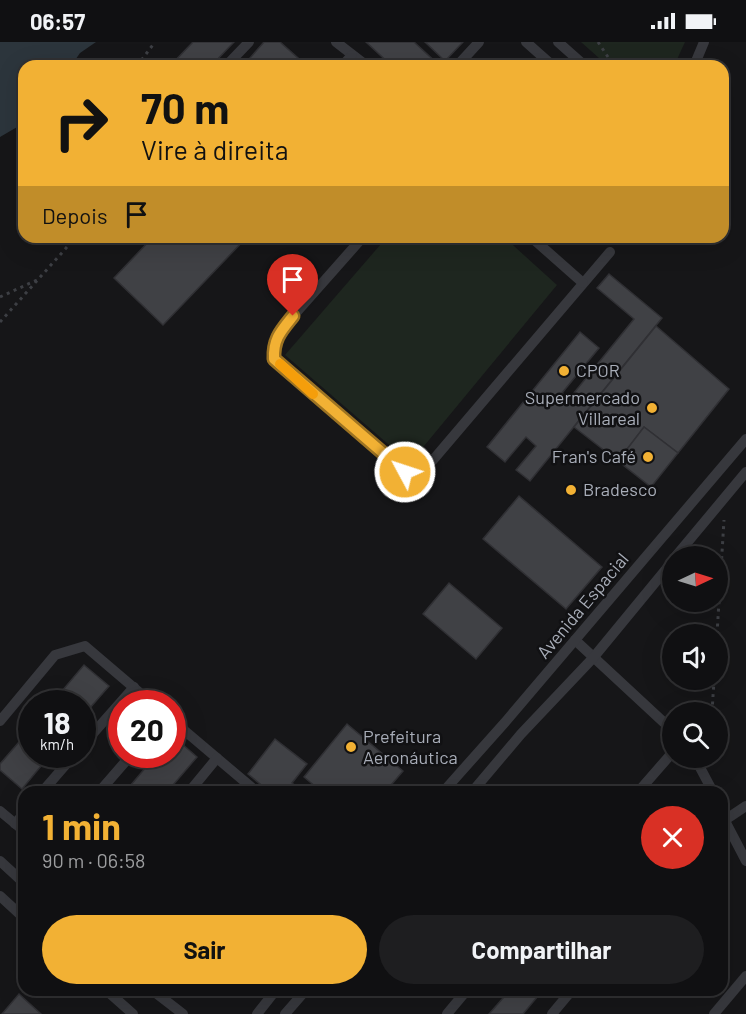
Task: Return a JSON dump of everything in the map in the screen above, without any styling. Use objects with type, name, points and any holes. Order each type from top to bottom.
[{"type":"lane","points":[[232,60],[249,42]]},
{"type":"lane","points":[[336,42],[359,60]]},
{"type":"lane","points":[[462,60],[479,42]]},
{"type":"lane","points":[[526,42],[546,60]]},
{"type":"lane","points":[[558,42],[578,60]]},
{"type":"lane","points":[[696,60],[704,42]]},
{"type":"lane","points":[[347,60],[352,55]]},
{"type":"lane","points":[[358,243],[279,332],[273,345],[274,359],[405,472],[417,472],[433,460],[610,252]]},
{"type":"lane","points":[[538,243],[583,283]]},
{"type":"lane","name":"Avenida Espacial","points":[[447,786],[507,720],[746,439]]},
{"type":"lane","points":[[684,546],[746,472]]},
{"type":"lane","points":[[477,786],[521,734],[593,658],[662,574]]},
{"type":"lane","points":[[575,640],[662,721]]},
{"type":"lane","points":[[0,721],[55,655],[85,646],[137,690]]},
{"type":"lane","points":[[96,730],[134,687]]},
{"type":"lane","points":[[507,720],[521,734]]},
{"type":"lane","points":[[186,732],[250,786]]},
{"type":"lane","points":[[194,786],[217,758]]},
{"type":"lane","points":[[643,786],[662,764]]},
{"type":"lane","points":[[47,786],[63,768]]},
{"type":"lane","points":[[104,786],[120,768]]},
{"type":"lane","points":[[700,768],[710,786]]},
{"type":"lane","points":[[728,816],[746,806]]},
{"type":"lane","points":[[0,811],[18,826]]},
{"type":"lane","points":[[15,824],[18,820]]},
{"type":"lane","points":[[728,830],[746,861]]},
{"type":"lane","points":[[0,861],[18,878]]},
{"type":"lane","points":[[0,896],[18,912]]},
{"type":"lane","points":[[714,1014],[746,976]]},
{"type":"lane","points":[[113,996],[133,1014]]},
{"type":"lane","points":[[160,996],[183,1014]]},
{"type":"lane","points":[[257,1014],[271,996]]},
{"type":"lane","points":[[285,1014],[301,996]]},
{"type":"lane","points":[[447,1014],[462,996]]},
{"type":"lane","points":[[552,1014],[567,996]]},
{"type":"path","points":[[142,60],[155,42]]},
{"type":"path","points":[[598,42],[610,60]]},
{"type":"path","points":[[0,322],[71,243]]},
{"type":"path","points":[[0,297],[38,280]]},
{"type":"path","points":[[718,624],[725,497]]},
{"type":"shaded area","points":[[0,42],[96,42],[80,53],[75,60],[18,60],[18,126],[0,137]]},
{"type":"shaded area","points":[[581,42],[685,42],[677,60],[601,60]]},
{"type":"shaded area","points":[[382,243],[511,243],[557,285],[410,463],[285,355]]},
{"type":"building","points":[[193,42],[234,42],[217,60],[176,60]]},
{"type":"building","points":[[264,42],[280,42],[300,60],[248,60]]},
{"type":"building","points":[[366,42],[414,42],[434,60],[386,60]]},
{"type":"building","points":[[425,42],[463,42],[446,60]]},
{"type":"building","points":[[147,243],[241,243],[163,325],[114,278]]},
{"type":"building","name":"CPOR","points":[[609,274],[662,318],[530,481],[516,470],[536,446],[526,437],[505,462],[487,447],[580,332],[599,348],[562,393],[569,399],[634,319],[597,288]]},
{"type":"building","name":"Supermercado Villareal","points":[[656,326],[729,389],[678,453],[644,427],[618,461],[574,427]]},
{"type":"building","name":"Fran's Café","points":[[644,427],[678,453],[651,487],[618,461]]},
{"type":"building","points":[[519,496],[602,567],[566,609],[483,539]]},
{"type":"building","points":[[449,583],[502,628],[476,659],[423,614]]},
{"type":"building","points":[[84,665],[109,686],[96,701],[96,690],[63,690]]},
{"type":"building","name":"Prefeitura Aeronáutica","points":[[347,724],[403,771],[390,786],[315,786],[304,777]]},
{"type":"building","points":[[275,739],[307,764],[292,783],[296,786],[263,786],[248,774]]},
{"type":"building","points":[[18,743],[18,768],[39,768],[24,786],[19,786],[0,770],[0,764]]},
{"type":"building","points":[[186,747],[197,757],[172,786],[130,786],[145,768],[186,768]]},
{"type":"building","points":[[18,995],[41,1014],[2,1014]]},
{"type":"building","points":[[505,996],[538,996],[523,1014],[489,1014]]},
{"type":"slow traffic","points":[[280,364],[313,394]]},
{"type":"place","name":"CPOR","points":[[564,371]]},
{"type":"place","name":"Supermercado Villareal","points":[[652,408]]},
{"type":"place","name":"Fran's Café","points":[[648,457]]},
{"type":"place","name":"Bradesco","points":[[571,490]]},
{"type":"place","name":"Prefeitura Aeronáutica","points":[[351,747]]},
{"type":"route","points":[[293,316],[279,332],[273,345],[274,359],[405,472]]}]
